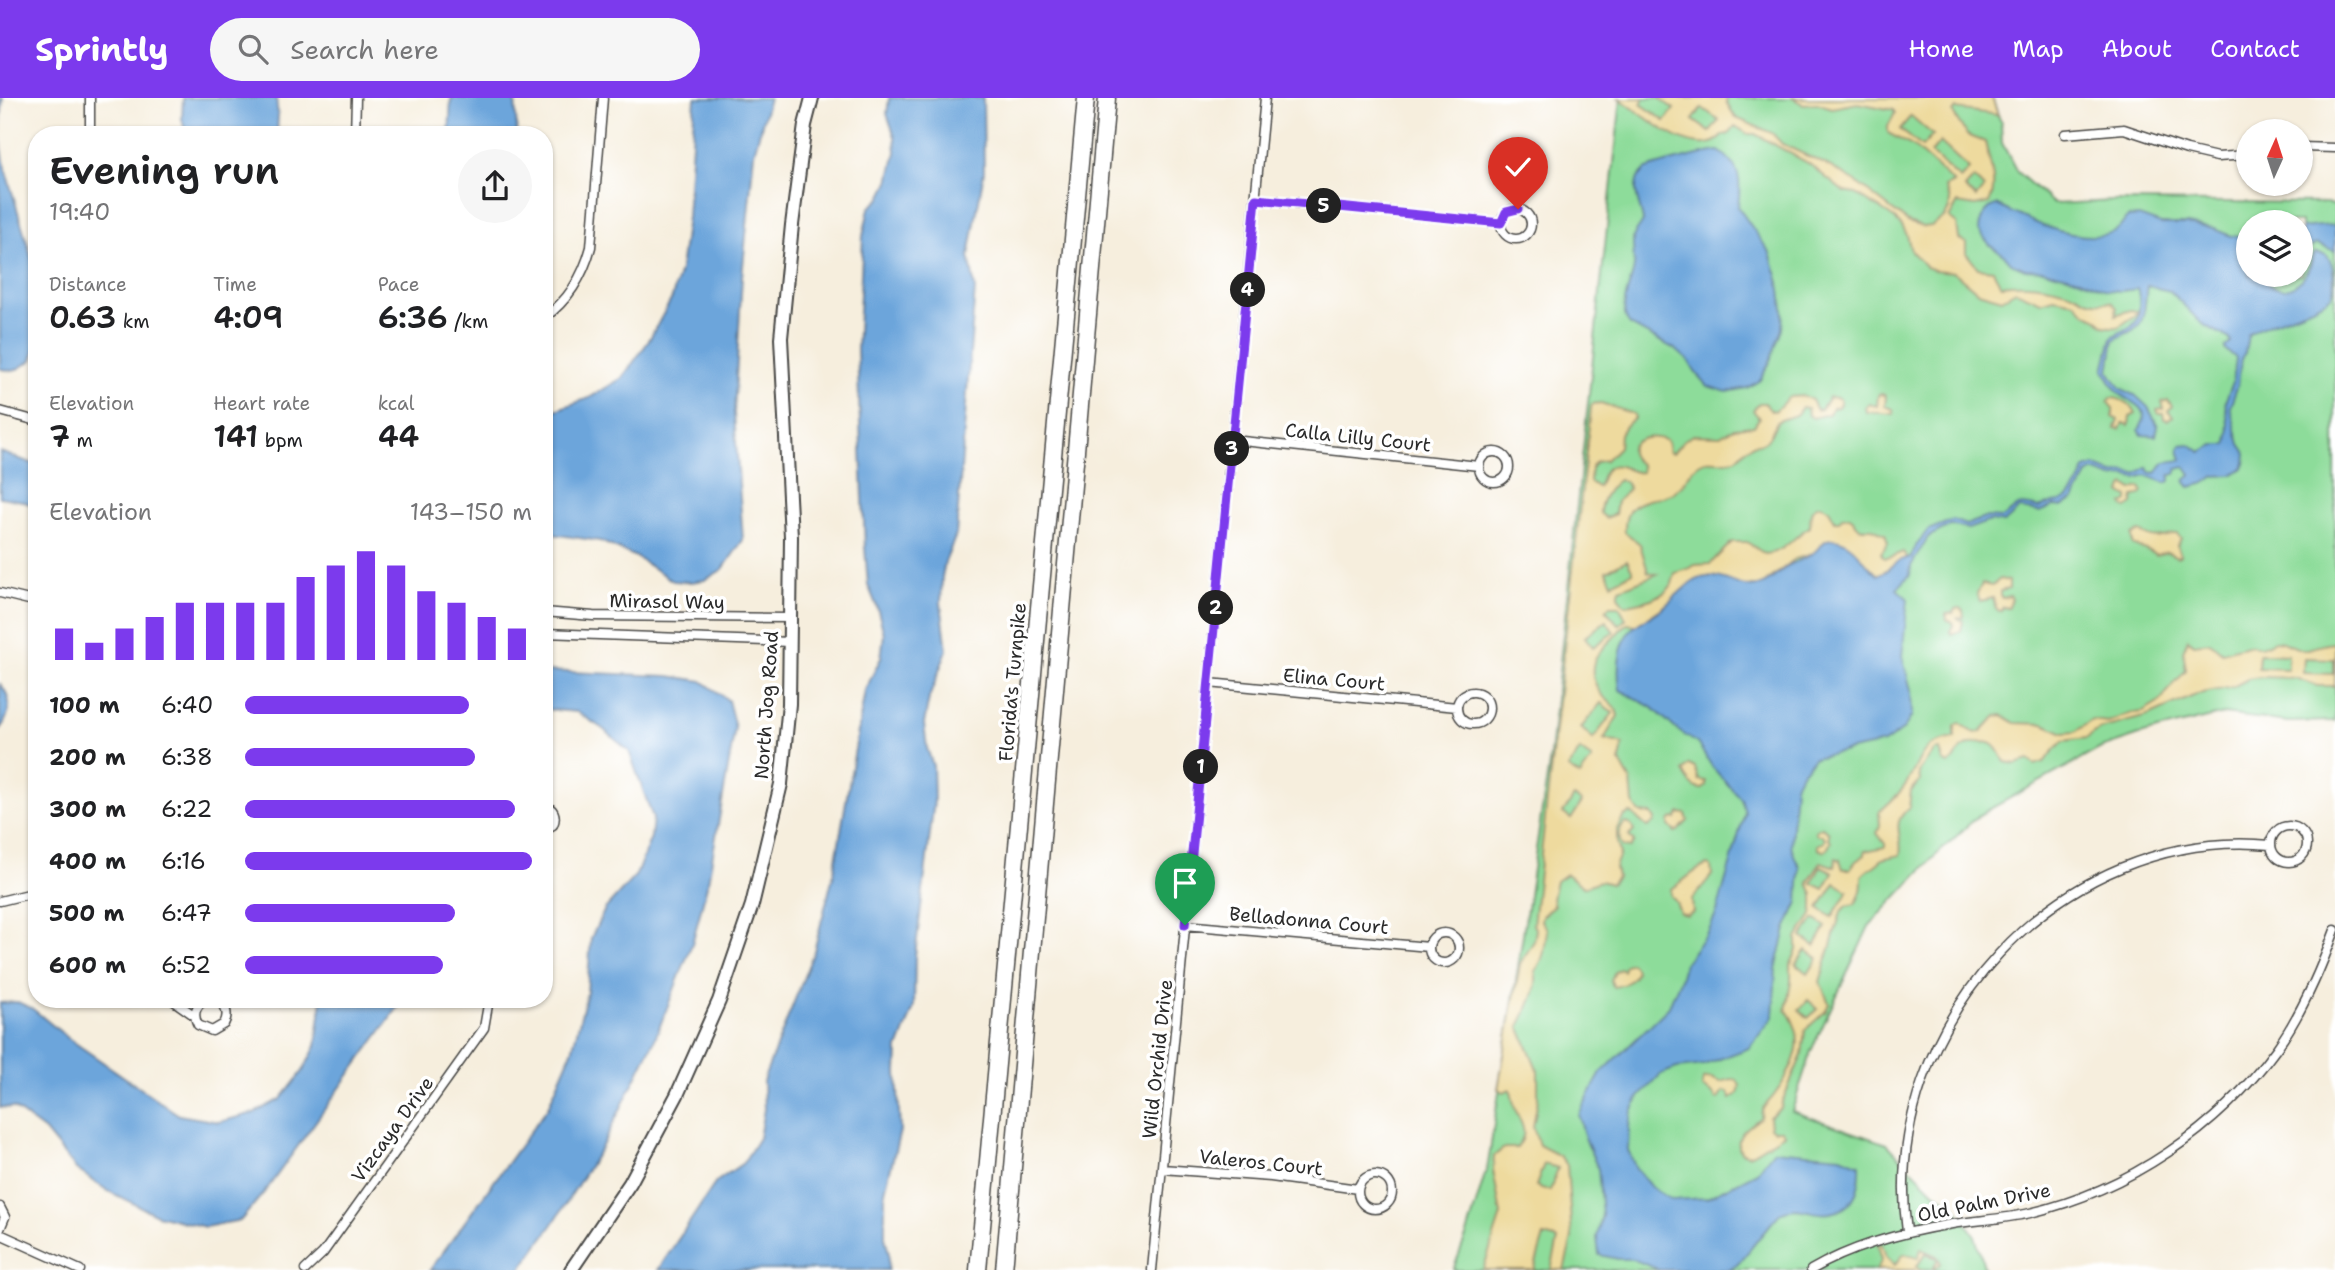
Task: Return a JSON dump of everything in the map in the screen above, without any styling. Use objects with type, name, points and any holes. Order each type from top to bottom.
[{"type":"highway","name":"Florida's Turnpike","points":[[978,1270],[1087,98]]},
{"type":"highway","points":[[1004,1270],[1107,98]]},
{"type":"street","points":[[90,98],[90,126]]},
{"type":"street","points":[[355,126],[356,98]]},
{"type":"street","points":[[553,310],[570,294],[587,263],[591,247],[603,98]]},
{"type":"street","name":"North Jog Road","points":[[571,1270],[629,1183],[677,1095],[719,1000],[752,905],[781,785],[789,704],[791,537],[781,338],[792,225],[805,125],[812,98]]},
{"type":"street","name":"Wild Orchid Drive","points":[[1152,1270],[1265,98]]},
{"type":"street","points":[[2065,134],[2124,129],[2217,157],[2236,156]]},
{"type":"street","points":[[2314,147],[2335,148]]},
{"type":"street","points":[[1256,199],[1501,223]]},
{"type":"street","points":[[0,411],[28,419]]},
{"type":"street","name":"Calla Lilly Court","points":[[1233,440],[1479,466]]},
{"type":"street","points":[[0,593],[28,600]]},
{"type":"street","name":"Mirasol Way","points":[[553,613],[593,616],[790,618]]},
{"type":"street","name":"Mirasol Way","points":[[553,633],[790,642]]},
{"type":"street","name":"Elina Court","points":[[1209,683],[1457,707]]},
{"type":"street","points":[[2289,826],[2301,831],[2307,843],[2302,856],[2290,862],[2277,857],[2271,845],[2276,832],[2289,826]]},
{"type":"street","points":[[1907,1233],[1903,1204],[1904,1167],[1916,1098],[1944,1028],[1986,967],[2040,917],[2069,896],[2110,873],[2155,855],[2208,844],[2244,842],[2271,845]]},
{"type":"street","points":[[0,901],[28,894]]},
{"type":"street","name":"Belladonna Court","points":[[1185,925],[1429,947]]},
{"type":"street","name":"Old Palm Drive","points":[[1811,1270],[1853,1249],[1907,1233],[2030,1213],[2051,1207],[2104,1188],[2171,1151],[2227,1106],[2278,1047],[2305,1000],[2335,930]]},
{"type":"street","points":[[184,1008],[195,1016]]},
{"type":"street","points":[[197,1008],[195,1016],[198,1025],[207,1031],[221,1028],[226,1020],[225,1008]]},
{"type":"street","name":"Vizcaya Drive","points":[[305,1270],[323,1253],[484,1028],[487,1008]]},
{"type":"street","name":"Valeros Court","points":[[1162,1169],[1271,1177],[1358,1189]]},
{"type":"street","name":"Valeros Court","points":[[1378,1175],[1388,1182],[1391,1195],[1384,1206],[1371,1209],[1361,1202],[1358,1189],[1365,1178],[1378,1175]]},
{"type":"street","points":[[0,1207],[5,1217],[0,1228]]},
{"type":"street","points":[[0,1234],[80,1270]]},
{"type":"green space","points":[[1621,98],[1992,98],[2001,123],[2002,143],[2017,172],[2054,204],[2115,201],[2327,203],[2335,206],[2335,721],[2288,722],[2224,714],[2146,733],[2101,748],[1979,815],[1932,859],[1869,926],[1811,1051],[1792,1111],[1887,1144],[1935,1193],[1951,1201],[1975,1236],[1985,1270],[1453,1270],[1488,1164],[1549,764]]},
{"type":"sand","points":[[1619,98],[1644,98],[1641,104],[1665,121],[1674,109],[1659,98],[1726,98],[1736,118],[1772,133],[1782,144],[1829,166],[1856,182],[1908,222],[1923,227],[1931,226],[1944,217],[1950,201],[1945,187],[1954,183],[1914,147],[1888,133],[1888,126],[1895,113],[1893,110],[1858,103],[1832,108],[1817,103],[1803,104],[1792,98],[1992,98],[1998,115],[1956,109],[1953,113],[1967,135],[1985,142],[1993,181],[1989,203],[1975,206],[1958,203],[1949,218],[1957,224],[1959,239],[1966,243],[1966,253],[1978,268],[1993,270],[2001,285],[2027,284],[2053,288],[2093,302],[2112,302],[2117,308],[2115,315],[2131,310],[2137,311],[2136,315],[2118,327],[2109,327],[2085,313],[2075,302],[2054,298],[2041,302],[2016,291],[2002,299],[1978,292],[1954,272],[1926,267],[1911,251],[1902,226],[1890,215],[1856,194],[1844,192],[1808,163],[1755,134],[1748,134],[1735,126],[1729,134],[1712,143],[1685,141],[1655,125]],"holes":[[[1702,108],[1719,120],[1710,132],[1693,120]],[[1911,116],[1933,135],[1922,147],[1900,129]],[[1940,142],[1969,169],[1960,179],[1931,153]],[[1974,178],[1984,188],[1976,198],[1965,188]]]},
{"type":"sand","points":[[1878,395],[1886,396],[1885,406],[1893,409],[1894,414],[1866,412],[1865,407],[1869,404],[1877,406]]},
{"type":"sand","points":[[1804,396],[1812,400],[1817,410],[1821,409],[1829,397],[1839,398],[1841,402],[1838,407],[1832,408],[1829,414],[1813,418],[1808,415],[1807,408],[1802,407],[1796,415],[1778,421],[1764,443],[1752,445],[1739,457],[1731,460],[1702,462],[1674,492],[1634,506],[1629,511],[1625,532],[1640,544],[1648,572],[1657,574],[1620,589],[1618,596],[1625,605],[1658,596],[1669,589],[1675,573],[1695,565],[1710,564],[1732,542],[1747,542],[1765,554],[1780,550],[1810,527],[1812,510],[1821,505],[1829,510],[1835,521],[1849,517],[1860,528],[1873,528],[1885,534],[1888,543],[1881,553],[1884,558],[1903,552],[1907,557],[1905,561],[1878,575],[1850,547],[1844,543],[1826,540],[1813,554],[1795,559],[1761,586],[1741,586],[1711,576],[1695,581],[1636,626],[1628,624],[1623,627],[1597,655],[1593,668],[1595,682],[1618,716],[1604,739],[1623,744],[1620,762],[1631,781],[1633,803],[1640,813],[1651,814],[1655,819],[1654,823],[1647,827],[1631,813],[1624,816],[1617,829],[1620,854],[1615,867],[1617,877],[1611,884],[1600,881],[1584,887],[1566,874],[1556,881],[1552,899],[1554,905],[1542,916],[1541,921],[1547,929],[1543,957],[1535,971],[1534,991],[1519,1026],[1538,1071],[1538,1099],[1533,1127],[1539,1145],[1560,1156],[1567,1165],[1572,1238],[1564,1270],[1551,1270],[1558,1240],[1544,1236],[1534,1270],[1483,1270],[1501,1215],[1493,1170],[1494,1156],[1504,1148],[1517,1148],[1524,1133],[1510,1089],[1504,1092],[1498,1089],[1520,964],[1534,941],[1536,930],[1533,925],[1592,404],[1601,403],[1634,414],[1635,418],[1620,434],[1619,447],[1606,460],[1596,462],[1591,468],[1590,482],[1598,487],[1610,467],[1619,466],[1642,472],[1641,465],[1631,452],[1632,446],[1642,439],[1650,437],[1667,441],[1669,452],[1673,453],[1684,440],[1693,435],[1720,436],[1734,428],[1754,426],[1759,418],[1753,410],[1759,403],[1765,403],[1775,411],[1789,397]],"holes":[[[1619,480],[1626,482],[1629,489],[1617,501],[1615,514],[1606,518],[1600,513],[1600,508],[1612,486]],[[1627,560],[1633,572],[1612,583],[1606,571]],[[1609,606],[1619,606],[1626,619],[1619,625],[1606,610]],[[1606,621],[1614,632],[1593,647],[1585,637]],[[1601,703],[1613,713],[1593,739],[1581,728]],[[1580,750],[1592,759],[1580,776],[1568,768]],[[1574,797],[1582,802],[1571,819],[1563,813]],[[1544,1164],[1558,1168],[1550,1191],[1536,1186]]]},
{"type":"sand","points":[[2111,398],[2129,405],[2136,414],[2130,417],[2129,425],[2123,423],[2120,429],[2115,428],[2118,420],[2113,417],[2113,409],[2108,402]]},
{"type":"sand","points":[[2168,400],[2172,406],[2168,411],[2173,417],[2168,420],[2157,410],[2164,409],[2162,402]]},
{"type":"sand","points":[[2126,485],[2132,490],[2140,487],[2143,492],[2134,497],[2133,504],[2127,508],[2123,504],[2128,501],[2128,497],[2121,493]]},
{"type":"sand","points":[[2140,532],[2155,537],[2177,534],[2181,539],[2177,545],[2181,555],[2177,557],[2167,552],[2156,555],[2132,544],[2132,535]]},
{"type":"sand","points":[[2000,579],[2009,581],[2009,589],[2000,591],[2000,595],[2002,598],[2010,596],[2012,599],[2008,608],[2003,607],[2001,611],[1996,610],[1993,598],[1980,601],[1977,593],[1982,584],[1992,586]]},
{"type":"sand","points":[[1960,608],[1964,617],[1958,618],[1963,621],[1961,631],[1952,634],[1950,631],[1954,625],[1946,620],[1946,614]]},
{"type":"sand","points":[[2188,639],[2193,644],[2210,642],[2222,652],[2248,645],[2261,647],[2275,641],[2304,649],[2335,643],[2335,686],[2317,686],[2295,678],[2248,679],[2233,687],[2198,694],[2151,715],[2100,729],[2087,738],[2063,741],[2044,762],[2035,765],[2029,760],[2016,764],[2005,762],[1993,744],[1985,742],[1966,746],[1948,764],[1943,761],[1940,750],[1935,750],[1919,771],[1920,781],[1911,791],[1909,808],[1898,825],[1900,855],[1882,859],[1864,873],[1855,904],[1847,906],[1841,912],[1820,982],[1829,1003],[1826,1011],[1805,1030],[1802,1055],[1781,1108],[1769,1117],[1770,1127],[1781,1130],[1784,1134],[1753,1153],[1748,1155],[1741,1152],[1740,1136],[1761,1117],[1764,1107],[1785,1079],[1796,1054],[1798,1037],[1791,1016],[1786,1010],[1791,964],[1797,950],[1797,938],[1812,915],[1813,894],[1808,883],[1821,862],[1835,867],[1836,858],[1840,860],[1843,869],[1850,869],[1865,855],[1865,851],[1885,847],[1877,833],[1880,825],[1879,812],[1903,788],[1927,748],[1955,738],[1955,726],[1960,723],[1976,733],[1983,730],[1996,716],[2002,715],[2015,723],[2044,724],[2064,733],[2075,732],[2092,720],[2108,722],[2143,712],[2158,703],[2186,670],[2183,651]],"holes":[[[2259,654],[2288,655],[2288,669],[2258,668]],[[2304,658],[2333,659],[2333,674],[2303,673]],[[1821,866],[1833,872],[1824,889],[1812,883]],[[1835,883],[1848,891],[1832,917],[1819,908]],[[1814,919],[1826,927],[1815,946],[1802,937]],[[1806,950],[1818,958],[1808,974],[1796,964]],[[1808,1000],[1818,1009],[1808,1018],[1799,1010]]]},
{"type":"sand","points":[[1689,765],[1695,768],[1699,780],[1706,781],[1703,789],[1694,786],[1686,777],[1683,771]]},
{"type":"sand","points":[[1680,813],[1686,814],[1688,821],[1675,832],[1669,826],[1669,821],[1676,819]]},
{"type":"sand","points":[[1625,823],[1631,825],[1634,831],[1629,836],[1634,842],[1630,848],[1623,847],[1620,841],[1620,831]]},
{"type":"sand","points":[[1822,827],[1829,832],[1831,841],[1827,850],[1823,851],[1818,849],[1817,845],[1824,842],[1825,838],[1817,835],[1815,831]]},
{"type":"sand","points":[[1708,865],[1712,875],[1692,899],[1693,912],[1687,915],[1680,913],[1671,896],[1671,889]]},
{"type":"sand","points":[[1631,963],[1635,967],[1635,976],[1623,985],[1613,987],[1611,980],[1615,972],[1620,969],[1623,971],[1625,965]]},
{"type":"sand","points":[[1711,1078],[1720,1082],[1737,1080],[1740,1086],[1738,1094],[1731,1099],[1728,1092],[1724,1091],[1716,1099],[1702,1087],[1703,1079]]},
{"type":"sand","points":[[1882,1244],[1886,1256],[1895,1265],[1904,1254],[1918,1258],[1921,1249],[1937,1256],[1941,1263],[1932,1270],[1938,1259],[1926,1253],[1917,1266],[1922,1270],[1877,1270],[1882,1260],[1878,1245]]},
{"type":"water","points":[[0,98],[3,98],[0,136]]},
{"type":"water","points":[[183,98],[276,98],[277,126],[184,126]]},
{"type":"water","points":[[451,98],[515,98],[517,126],[449,126]]},
{"type":"water","points":[[695,98],[769,98],[754,153],[742,277],[734,413],[743,540],[723,569],[705,580],[691,582],[673,581],[636,557],[600,541],[553,534],[553,411],[589,398],[622,378],[648,342],[672,298],[680,270],[687,217]]},
{"type":"water","points":[[889,98],[983,98],[984,172],[969,256],[975,288],[956,535],[942,577],[941,603],[947,650],[929,698],[924,724],[933,766],[934,801],[915,956],[914,1007],[898,1049],[900,1131],[885,1191],[888,1270],[658,1270],[716,1182],[743,1163],[759,1138],[764,1109],[763,1081],[814,951],[834,872],[865,690],[881,658],[884,634],[868,585],[865,548],[857,350],[863,236],[869,208],[881,198],[889,182],[896,152],[895,137],[887,114]]},
{"type":"water","points":[[0,136],[5,168],[28,246],[28,362],[14,371],[0,369]]},
{"type":"water","points":[[1719,151],[1736,169],[1740,190],[1738,207],[1770,253],[1781,289],[1783,309],[1782,329],[1760,380],[1747,388],[1727,392],[1707,386],[1688,360],[1675,349],[1630,325],[1624,311],[1634,267],[1633,238],[1643,221],[1636,194],[1638,178],[1650,168]]},
{"type":"water","points":[[1996,205],[2056,230],[2089,236],[2105,235],[2118,229],[2128,217],[2139,216],[2161,224],[2187,224],[2236,236],[2236,287],[2313,287],[2313,255],[2324,254],[2333,268],[2332,292],[2325,301],[2248,335],[2245,353],[2241,359],[2238,385],[2230,407],[2240,444],[2246,453],[2245,464],[2232,475],[2215,476],[2205,483],[2190,487],[2185,481],[2191,474],[2186,467],[2177,469],[2166,483],[2146,475],[2136,478],[2112,478],[2093,471],[2087,475],[2075,498],[2062,507],[2054,506],[2039,512],[2020,509],[2004,523],[1990,521],[1968,529],[1951,525],[1928,537],[1911,566],[1910,575],[1897,589],[1908,599],[1902,656],[1911,690],[1912,715],[1904,729],[1884,743],[1814,758],[1795,785],[1791,845],[1800,867],[1798,902],[1786,929],[1776,969],[1773,1017],[1749,1048],[1704,1065],[1677,1068],[1661,1074],[1639,1097],[1632,1111],[1629,1127],[1628,1150],[1636,1169],[1651,1187],[1672,1200],[1707,1198],[1757,1172],[1774,1150],[1841,1156],[1860,1164],[1855,1195],[1846,1207],[1839,1211],[1818,1213],[1794,1209],[1782,1212],[1737,1265],[1729,1270],[1660,1270],[1632,1259],[1599,1255],[1597,1237],[1602,1215],[1598,1169],[1579,1116],[1601,1073],[1668,1008],[1685,962],[1709,930],[1717,911],[1745,812],[1741,799],[1713,768],[1697,743],[1677,730],[1653,708],[1620,690],[1618,670],[1623,643],[1628,633],[1699,579],[1721,578],[1748,587],[1763,584],[1789,565],[1810,555],[1827,540],[1834,539],[1853,548],[1878,575],[1898,561],[1911,557],[1928,530],[1953,520],[1966,525],[1987,517],[2002,518],[2021,505],[2038,508],[2065,500],[2076,488],[2085,469],[2095,466],[2113,474],[2136,474],[2147,467],[2150,472],[2156,473],[2165,462],[2182,460],[2179,450],[2181,445],[2190,444],[2201,452],[2214,445],[2228,443],[2225,402],[2233,382],[2236,358],[2225,350],[2231,343],[2230,339],[2202,324],[2170,291],[2147,286],[2141,322],[2133,330],[2114,340],[2109,371],[2120,388],[2135,395],[2148,407],[2158,426],[2156,436],[2142,435],[2139,430],[2144,414],[2142,409],[2117,391],[2104,370],[2112,337],[2137,320],[2137,289],[2107,290],[2080,279],[2044,270],[2025,269],[2011,263],[1990,245],[1979,231],[1983,215]]},
{"type":"water","points":[[2313,227],[2335,227],[2335,251],[2317,244],[2313,246]]},
{"type":"water","points":[[0,452],[28,462],[28,503],[0,497]]},
{"type":"water","points":[[553,671],[669,676],[702,681],[728,700],[735,728],[708,882],[692,944],[654,1041],[602,1146],[553,1224],[520,1270],[430,1270],[548,1107],[572,1051],[587,992],[591,938],[605,909],[636,875],[651,837],[653,818],[629,751],[577,712],[553,710]]},
{"type":"water","points":[[0,684],[7,695],[9,707],[0,730]]},
{"type":"water","points":[[18,1002],[33,1009],[68,1038],[179,1115],[219,1122],[254,1113],[281,1099],[303,1071],[316,1046],[321,1008],[398,1008],[267,1189],[241,1220],[205,1227],[157,1215],[108,1191],[76,1169],[45,1131],[14,1108],[0,1107],[0,1003]]},
{"type":"route","points":[[1185,925],[1256,199],[1501,223],[1506,212],[1518,209]]}]
